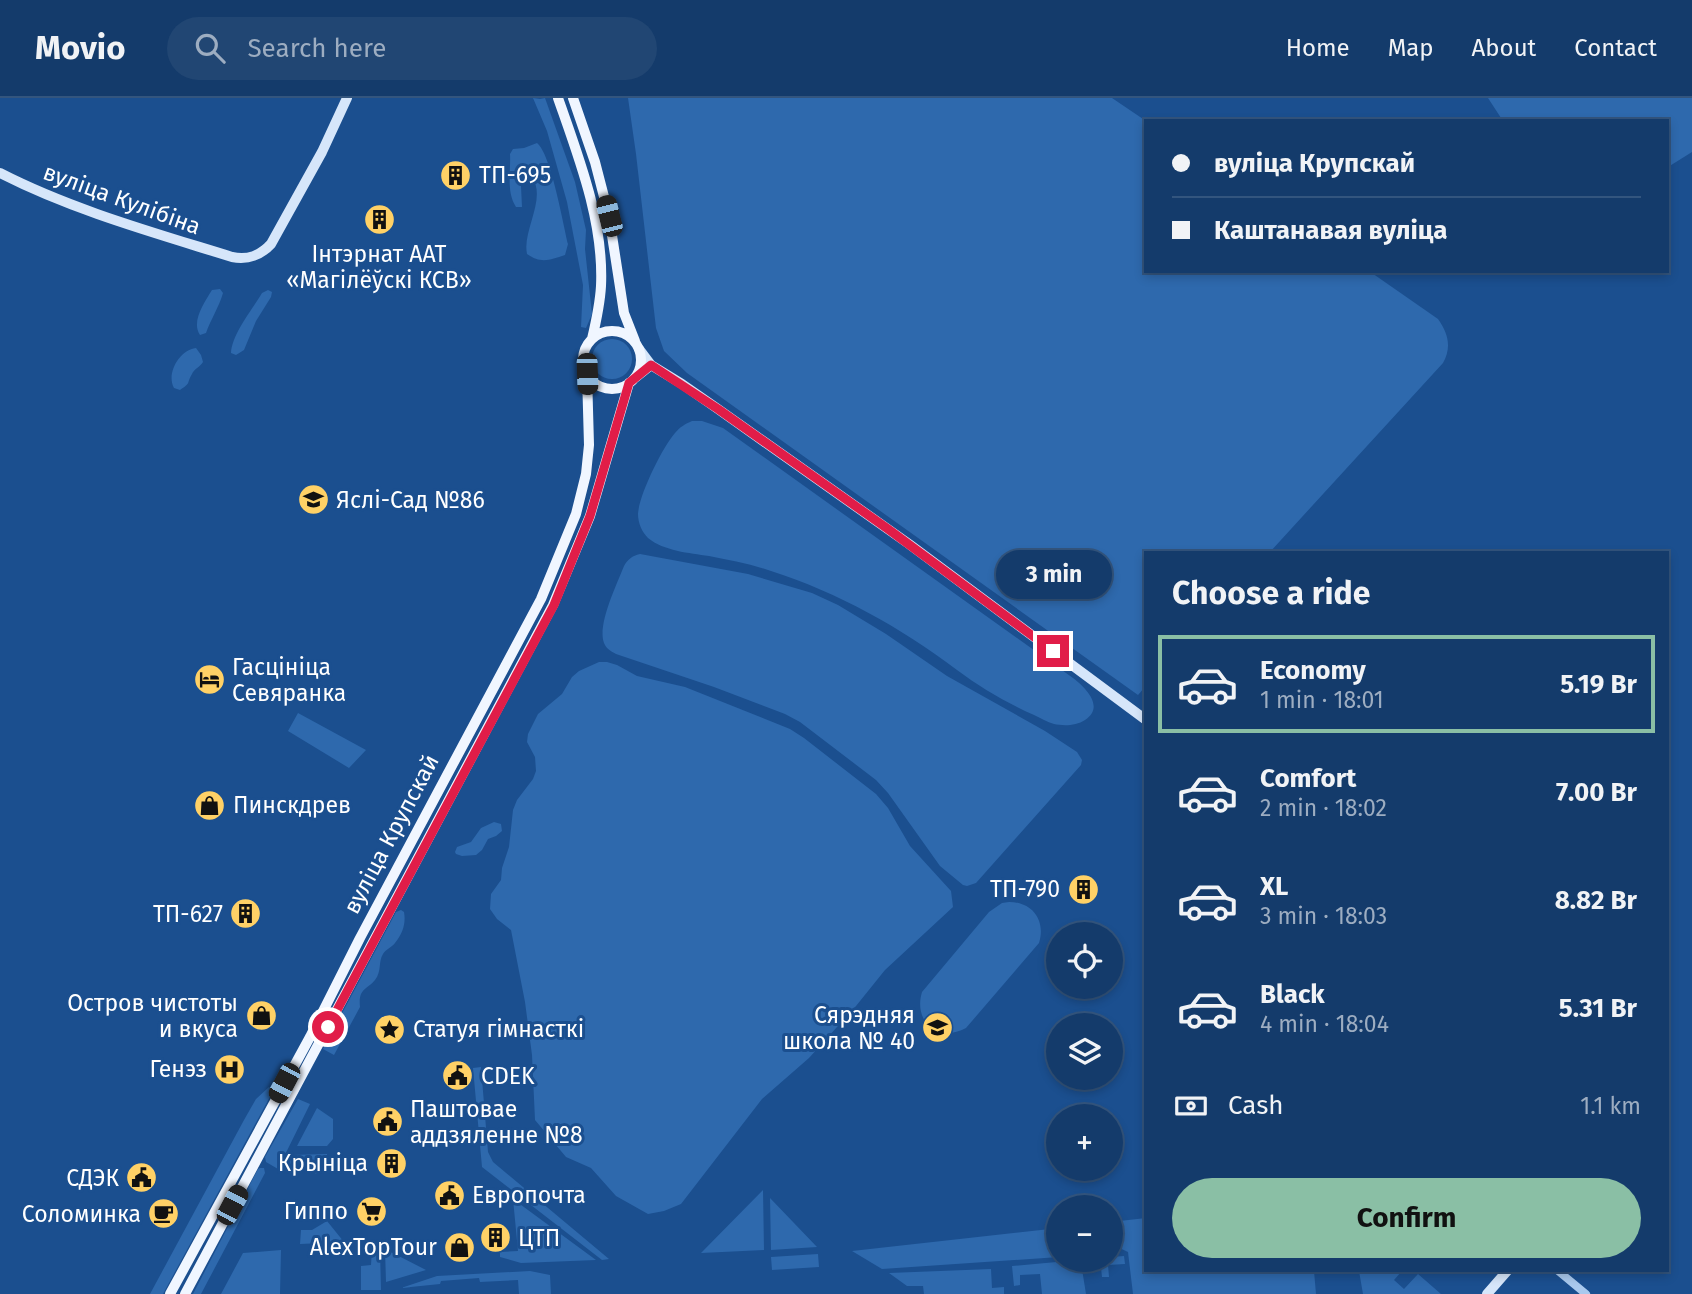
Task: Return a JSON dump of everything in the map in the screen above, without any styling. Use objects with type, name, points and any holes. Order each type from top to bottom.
[{"type":"main road","name":"вуліца Кулібіна","points":[[0,173],[70,203],[151,232],[232,257],[254,257],[271,244],[347,98]]},
{"type":"main road","points":[[558,98],[586,181],[599,247],[601,286],[592,339]]},
{"type":"main road","points":[[573,98],[596,162],[609,216],[624,313],[641,359],[640,368],[632,380]]},
{"type":"main road","points":[[651,365],[620,388],[601,387],[587,374],[583,356],[586,347],[599,334],[618,331],[627,335],[651,365],[898,536],[1144,719]]},
{"type":"main road","name":"вуліца Крупскай","points":[[170,1294],[310,1037],[541,599],[576,514],[586,474],[589,445],[587,374]]},
{"type":"main road","name":"вуліца Крупскай","points":[[186,1294],[554,605],[590,516],[632,380]]},
{"type":"main road","points":[[1487,1294],[1506,1272]]},
{"type":"street","points":[[1559,1272],[1586,1294]]},
{"type":"shaded area","points":[[533,98],[545,98],[575,182],[586,230],[585,249],[592,314],[586,328],[581,327],[583,285],[567,202],[547,131]]},
{"type":"shaded area","points":[[628,98],[1112,98],[1144,120],[1144,273],[1372,273],[1438,319],[1448,340],[1446,357],[1271,551],[1144,551],[1144,688],[1138,695],[687,373],[664,351],[656,328]]},
{"type":"shaded area","points":[[1488,98],[1692,98],[1692,152],[1669,166],[1669,119],[1502,119]]},
{"type":"shaded area","points":[[537,143],[552,174],[568,244],[565,255],[546,260],[527,254],[526,245],[537,195],[532,177],[525,177],[521,186],[522,207],[516,207],[510,188],[510,154],[513,149]]},
{"type":"shaded area","points":[[220,289],[223,293],[206,333],[200,335],[197,324],[200,312],[212,290]]},
{"type":"shaded area","points":[[268,290],[272,292],[271,297],[256,321],[244,350],[236,355],[231,353],[243,322],[262,293]]},
{"type":"shaded area","points":[[612,339],[620,340],[626,345],[631,351],[631,367],[626,373],[620,378],[612,379],[604,378],[598,373],[593,367],[592,359],[593,351],[598,345],[604,340]]},
{"type":"shaded area","points":[[196,348],[203,362],[193,372],[186,386],[180,390],[174,388],[173,370],[179,358]]},
{"type":"shaded area","points":[[692,421],[702,421],[723,428],[1073,678],[1091,698],[1091,715],[1074,724],[1054,724],[994,695],[913,639],[821,590],[763,569],[677,551],[648,538],[638,517],[642,495],[670,440],[679,429]]},
{"type":"shaded area","points":[[640,554],[748,574],[812,593],[838,605],[947,676],[1077,752],[1082,760],[1081,765],[976,883],[963,885],[940,866],[876,780],[800,722],[714,687],[616,654],[607,648],[603,626],[609,604],[626,564],[630,558]]},
{"type":"shaded area","points":[[599,662],[617,665],[637,676],[685,687],[790,729],[804,738],[876,794],[888,808],[910,846],[951,891],[953,907],[885,970],[809,1058],[762,1099],[681,1204],[648,1214],[616,1196],[591,1168],[566,1157],[535,1120],[532,1055],[511,930],[497,919],[490,909],[491,894],[501,880],[509,847],[513,810],[536,771],[535,757],[527,742],[528,734],[538,714],[562,694],[572,677]]},
{"type":"shaded area","points":[[298,713],[366,750],[349,768],[288,731]]},
{"type":"shaded area","points":[[494,822],[501,824],[502,831],[488,839],[482,850],[476,855],[456,854],[457,847],[471,842],[481,828]]},
{"type":"shaded area","points":[[1002,903],[1025,905],[1036,914],[1041,927],[1039,943],[966,1028],[946,1033],[930,1027],[921,1012],[922,992],[989,912]]},
{"type":"shaded area","points":[[401,910],[405,916],[402,932],[383,954],[377,977],[362,993],[360,1007],[334,1055],[323,1049],[396,912]]},
{"type":"shaded area","points":[[481,1067],[488,1152],[493,1162],[609,1259],[602,1260],[482,1167],[473,1068]]},
{"type":"shaded area","points":[[269,1087],[272,1093],[163,1294],[150,1294],[256,1099]]},
{"type":"shaded area","points":[[298,1099],[310,1104],[278,1169],[266,1162],[265,1157]]},
{"type":"shaded area","points":[[317,1108],[333,1119],[333,1139],[327,1146],[297,1146]]},
{"type":"shaded area","points":[[327,1154],[327,1165],[317,1174],[306,1170],[295,1172],[287,1165],[292,1155]]},
{"type":"shaded area","points":[[264,1168],[265,1173],[201,1294],[193,1294],[258,1169]]},
{"type":"shaded area","points":[[763,1190],[764,1250],[701,1253]]},
{"type":"shaded area","points":[[770,1198],[817,1247],[771,1250]]},
{"type":"shaded area","points":[[513,1199],[596,1260],[521,1263],[500,1257],[500,1252],[518,1251]]},
{"type":"shaded area","points":[[1144,1218],[1144,1272],[1314,1272],[1316,1294],[1133,1294],[1128,1252],[1123,1250],[1123,1221]]},
{"type":"shaded area","points":[[327,1221],[344,1242],[300,1244],[301,1230],[312,1230]]},
{"type":"shaded area","points":[[1046,1229],[1046,1258],[882,1269],[852,1251]]},
{"type":"shaded area","points":[[385,1249],[426,1270],[386,1282]]},
{"type":"shaded area","points":[[281,1250],[280,1294],[221,1294],[243,1253]]},
{"type":"shaded area","points":[[372,1250],[380,1250],[381,1290],[361,1290],[361,1266],[371,1265]]},
{"type":"shaded area","points":[[818,1254],[819,1267],[772,1270],[771,1257]]},
{"type":"shaded area","points":[[1046,1263],[1046,1272],[1082,1272],[1086,1294],[1042,1294],[1040,1274],[1020,1275],[1020,1285],[1014,1286],[1012,1266]]},
{"type":"shaded area","points":[[991,1269],[992,1288],[1004,1287],[1004,1294],[924,1294],[923,1286],[907,1286],[889,1273]]},
{"type":"shaded area","points":[[530,1271],[550,1275],[551,1294],[519,1294],[518,1280],[480,1282],[479,1278],[401,1288],[437,1276]]},
{"type":"shaded area","points":[[1101,1272],[1109,1272],[1109,1277],[1102,1277]]},
{"type":"shaded area","points":[[1359,1272],[1401,1272],[1394,1280],[1404,1289],[1418,1274],[1441,1294],[1363,1294]]},
{"type":"place","name":"ТП-695","points":[[456,175]]},
{"type":"place","name":"Інтэрнат ААТ «Магілёўскі КСВ»","points":[[379,220]]},
{"type":"place","name":"Яслі-Сад №86","points":[[313,500]]},
{"type":"place","name":"Гасцініца Севяранка","points":[[209,680]]},
{"type":"place","name":"Пинскдрев","points":[[210,805]]},
{"type":"place","name":"ТП-790","points":[[1083,889]]},
{"type":"place","name":"ТП-627","points":[[246,914]]},
{"type":"place","name":"Остров чистоты и вкуса","points":[[261,1016]]},
{"type":"place","name":"Сярэдняя школа № 40","points":[[938,1028]]},
{"type":"place","name":"Статуя гімнасткі","points":[[390,1029]]},
{"type":"place","name":"Генэз","points":[[230,1069]]},
{"type":"place","name":"CDEK","points":[[458,1076]]},
{"type":"place","name":"Паштовае аддзяленне №8","points":[[387,1122]]},
{"type":"place","name":"Крыніца","points":[[391,1163]]},
{"type":"place","name":"СДЭК","points":[[142,1178]]},
{"type":"place","name":"Европочта","points":[[449,1195]]},
{"type":"place","name":"Гиппо","points":[[371,1211]]},
{"type":"place","name":"Соломинка","points":[[164,1214]]},
{"type":"place","name":"ЦТП","points":[[495,1238]]},
{"type":"place","name":"AlexTopTour","points":[[460,1247]]},
{"type":"route","points":[[328,1027],[554,605],[590,516],[629,383],[651,365],[888,529],[1053,651]]}]
